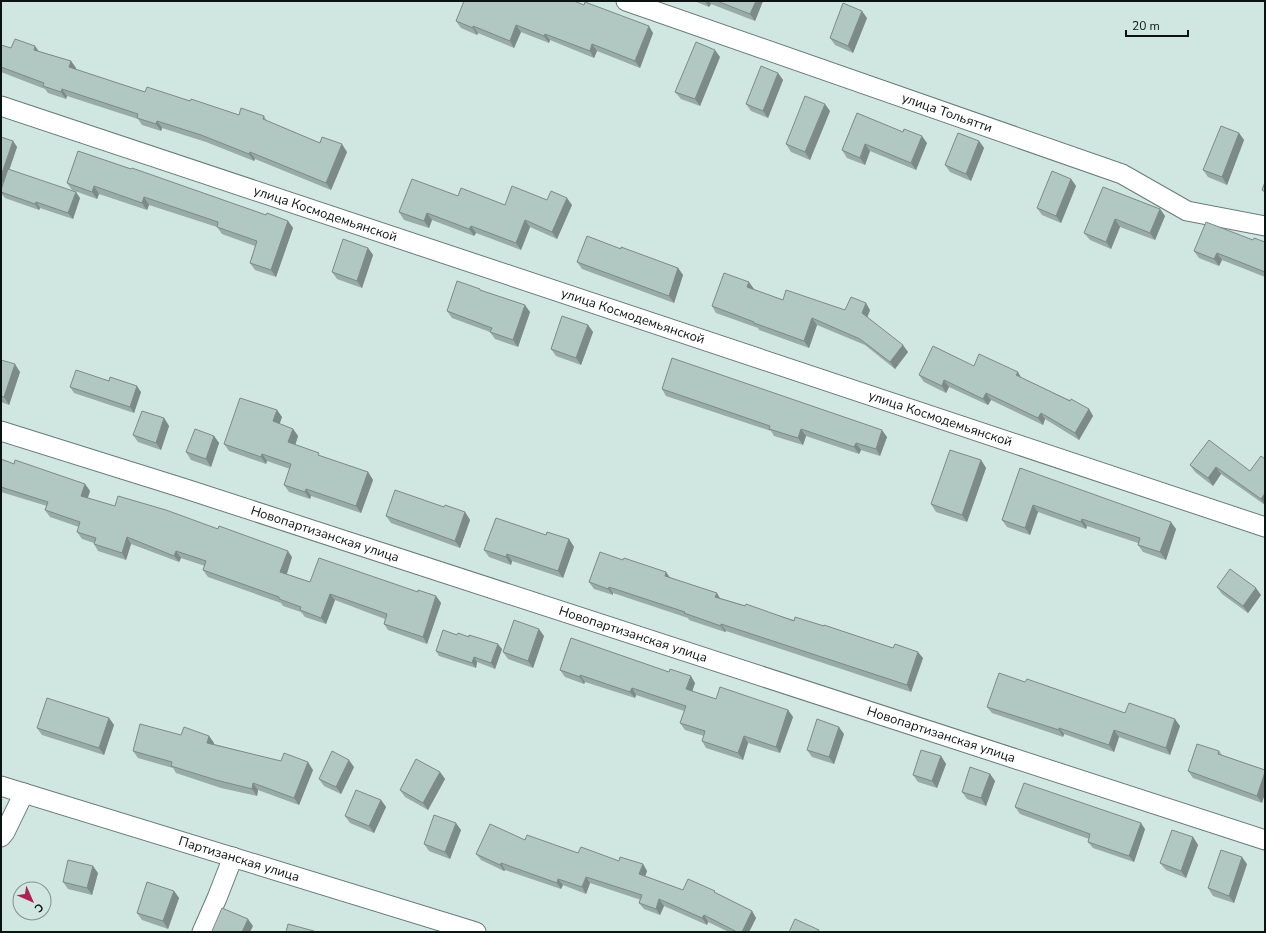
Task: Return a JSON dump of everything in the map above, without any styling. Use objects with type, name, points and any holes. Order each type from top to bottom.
[{"type":"street","name":"улица Тольятти","points":[[626,1],[1122,174],[1187,211],[1265,226]]},
{"type":"street","name":"улица Космодемьянской","points":[[1,106],[1265,527]]},
{"type":"street","name":"Новопартизанская улица","points":[[1,431],[201,494],[1265,840]]},
{"type":"street","name":"Партизанская улица","points":[[1,786],[233,856],[476,932]]},
{"type":"street","points":[[1,837],[24,794]]},
{"type":"street","points":[[202,932],[233,856]]},
{"type":"building","points":[[464,1],[574,1],[584,5],[585,2],[649,26],[635,61],[592,44],[590,51],[516,25],[510,41],[473,26],[473,28],[456,21]]},
{"type":"building","points":[[717,1],[756,1],[750,14]]},
{"type":"building","points":[[843,3],[862,11],[848,46],[830,38]]},
{"type":"building","points":[[15,39],[35,46],[34,50],[71,61],[69,67],[145,92],[147,87],[190,101],[191,99],[239,115],[241,108],[264,116],[263,119],[320,143],[322,137],[342,144],[326,183],[250,152],[249,154],[201,135],[157,121],[156,124],[137,118],[138,114],[62,89],[61,92],[43,86],[44,83],[1,67],[1,45],[11,48]]},
{"type":"building","points":[[696,42],[715,50],[695,99],[675,92]]},
{"type":"building","points":[[761,66],[778,73],[763,111],[746,104]]},
{"type":"building","points":[[805,96],[825,104],[805,152],[786,144]]},
{"type":"building","points":[[857,113],[903,132],[904,129],[922,136],[911,163],[865,144],[860,158],[842,150]]},
{"type":"building","points":[[1221,126],[1239,133],[1222,177],[1203,170]]},
{"type":"building","points":[[958,133],[979,141],[966,174],[945,165]]},
{"type":"building","points":[[1,137],[13,141],[1,176]]},
{"type":"building","points":[[78,151],[131,169],[132,168],[266,215],[267,213],[288,221],[271,270],[250,263],[257,241],[217,227],[218,222],[144,197],[142,203],[94,186],[92,192],[67,183]]},
{"type":"building","points":[[8,169],[76,192],[68,213],[36,202],[35,204],[1,192]]},
{"type":"building","points":[[1052,171],[1071,179],[1056,216],[1037,208]]},
{"type":"building","points":[[412,179],[458,196],[461,188],[505,205],[512,186],[547,200],[551,191],[567,198],[552,232],[525,220],[516,243],[471,226],[469,229],[427,213],[424,221],[399,212]]},
{"type":"building","points":[[1265,182],[1265,192],[1262,190]]},
{"type":"building","points":[[1103,187],[1160,209],[1150,233],[1115,219],[1106,242],[1084,233]]},
{"type":"building","points":[[1206,222],[1253,240],[1254,238],[1265,242],[1265,272],[1217,253],[1214,259],[1194,251]]},
{"type":"building","points":[[587,236],[678,268],[669,296],[577,262]]},
{"type":"building","points":[[343,239],[368,248],[357,281],[332,272]]},
{"type":"building","points":[[724,273],[749,282],[747,287],[783,300],[786,290],[845,310],[851,297],[866,303],[862,313],[903,345],[890,362],[860,339],[812,318],[804,341],[754,323],[712,306]]},
{"type":"building","points":[[457,281],[525,305],[513,340],[490,332],[492,328],[447,311]]},
{"type":"building","points":[[562,316],[588,325],[576,358],[551,349]]},
{"type":"building","points":[[933,346],[974,366],[979,354],[1018,372],[1016,375],[1070,401],[1071,399],[1089,409],[1075,433],[1041,413],[1038,418],[986,393],[983,399],[944,380],[942,386],[919,375]]},
{"type":"building","points":[[672,358],[882,430],[876,449],[856,443],[854,447],[801,429],[798,438],[769,429],[770,426],[662,389]]},
{"type":"building","points":[[1,360],[15,364],[4,397],[1,396]]},
{"type":"building","points":[[76,370],[109,381],[110,377],[137,386],[130,407],[70,387]]},
{"type":"building","points":[[240,398],[277,410],[273,421],[293,429],[288,442],[319,453],[318,455],[368,472],[356,506],[306,489],[305,492],[284,485],[291,464],[262,454],[261,457],[224,444]]},
{"type":"building","points":[[142,411],[164,418],[156,443],[133,435]]},
{"type":"building","points":[[195,429],[214,436],[206,459],[186,452]]},
{"type":"building","points":[[1209,440],[1250,471],[1261,456],[1265,459],[1265,493],[1261,499],[1216,467],[1208,478],[1190,465]]},
{"type":"building","points":[[950,450],[981,460],[962,515],[931,504]]},
{"type":"building","points":[[1,459],[14,464],[15,460],[85,484],[81,496],[115,506],[118,496],[166,510],[218,529],[219,526],[288,551],[280,572],[310,582],[319,558],[418,592],[418,590],[436,596],[423,637],[384,624],[387,614],[330,594],[321,618],[300,610],[301,607],[279,599],[279,597],[203,570],[206,561],[176,551],[174,556],[127,537],[122,553],[94,544],[96,538],[77,532],[80,522],[45,510],[48,502],[1,487]]},
{"type":"building","points":[[1020,468],[1171,522],[1160,552],[1138,545],[1140,538],[1082,519],[1081,522],[1033,505],[1025,528],[1002,520]]},
{"type":"building","points":[[395,490],[444,507],[445,505],[465,512],[455,541],[386,516]]},
{"type":"building","points":[[496,518],[546,535],[547,532],[569,539],[558,571],[507,554],[506,557],[484,550]]},
{"type":"building","points":[[600,552],[623,560],[624,558],[666,572],[665,576],[717,593],[715,597],[745,606],[746,604],[794,621],[795,617],[824,625],[893,648],[895,644],[918,652],[907,685],[721,624],[721,626],[684,613],[685,612],[609,587],[608,589],[589,582]]},
{"type":"building","points":[[1230,569],[1256,588],[1243,606],[1217,587]]},
{"type":"building","points":[[514,620],[539,629],[528,661],[503,652]]},
{"type":"building","points":[[443,630],[457,635],[458,633],[469,637],[469,635],[498,644],[491,663],[474,657],[472,663],[436,651]]},
{"type":"building","points":[[571,638],[669,672],[670,669],[691,676],[686,689],[716,699],[720,687],[788,710],[776,747],[744,736],[738,753],[702,741],[705,731],[680,723],[686,706],[632,688],[630,692],[580,675],[580,677],[560,670]]},
{"type":"building","points":[[999,673],[1025,682],[1027,679],[1125,713],[1129,703],[1175,719],[1166,748],[1114,730],[1109,745],[1059,728],[1059,730],[987,707]]},
{"type":"building","points":[[47,698],[109,718],[99,748],[37,728]]},
{"type":"building","points":[[817,719],[839,727],[829,757],[807,750]]},
{"type":"building","points":[[140,724],[181,735],[184,727],[209,736],[207,743],[281,761],[284,753],[308,762],[294,798],[253,783],[252,789],[171,766],[172,762],[133,751]]},
{"type":"building","points":[[1197,744],[1219,751],[1218,754],[1265,770],[1257,796],[1188,771]]},
{"type":"building","points":[[921,750],[941,756],[932,781],[913,775]]},
{"type":"building","points":[[332,751],[349,760],[336,787],[319,779]]},
{"type":"building","points":[[416,759],[440,772],[423,803],[400,790]]},
{"type":"building","points":[[970,767],[990,774],[981,798],[962,792]]},
{"type":"building","points":[[1024,783],[1141,823],[1129,856],[1088,842],[1090,834],[1015,807]]},
{"type":"building","points":[[356,790],[381,800],[369,826],[345,816]]},
{"type":"building","points":[[434,815],[456,823],[445,852],[424,844]]},
{"type":"building","points":[[490,824],[525,840],[527,835],[578,853],[581,847],[619,861],[620,857],[643,864],[639,874],[683,890],[688,879],[715,891],[714,892],[752,911],[742,932],[737,932],[704,915],[702,918],[659,899],[656,909],[639,903],[642,895],[586,877],[582,887],[558,879],[557,883],[501,863],[500,865],[476,854]]},
{"type":"building","points":[[1172,830],[1193,837],[1181,871],[1160,863]]},
{"type":"building","points":[[1221,850],[1242,857],[1229,896],[1208,888]]},
{"type":"building","points":[[68,860],[93,866],[87,888],[63,882]]},
{"type":"building","points":[[147,882],[174,891],[163,921],[137,913]]},
{"type":"building","points":[[222,908],[248,919],[242,932],[212,931]]},
{"type":"building","points":[[795,919],[819,930],[818,932],[789,932]]},
{"type":"building","points":[[288,924],[314,931],[286,932]]}]
